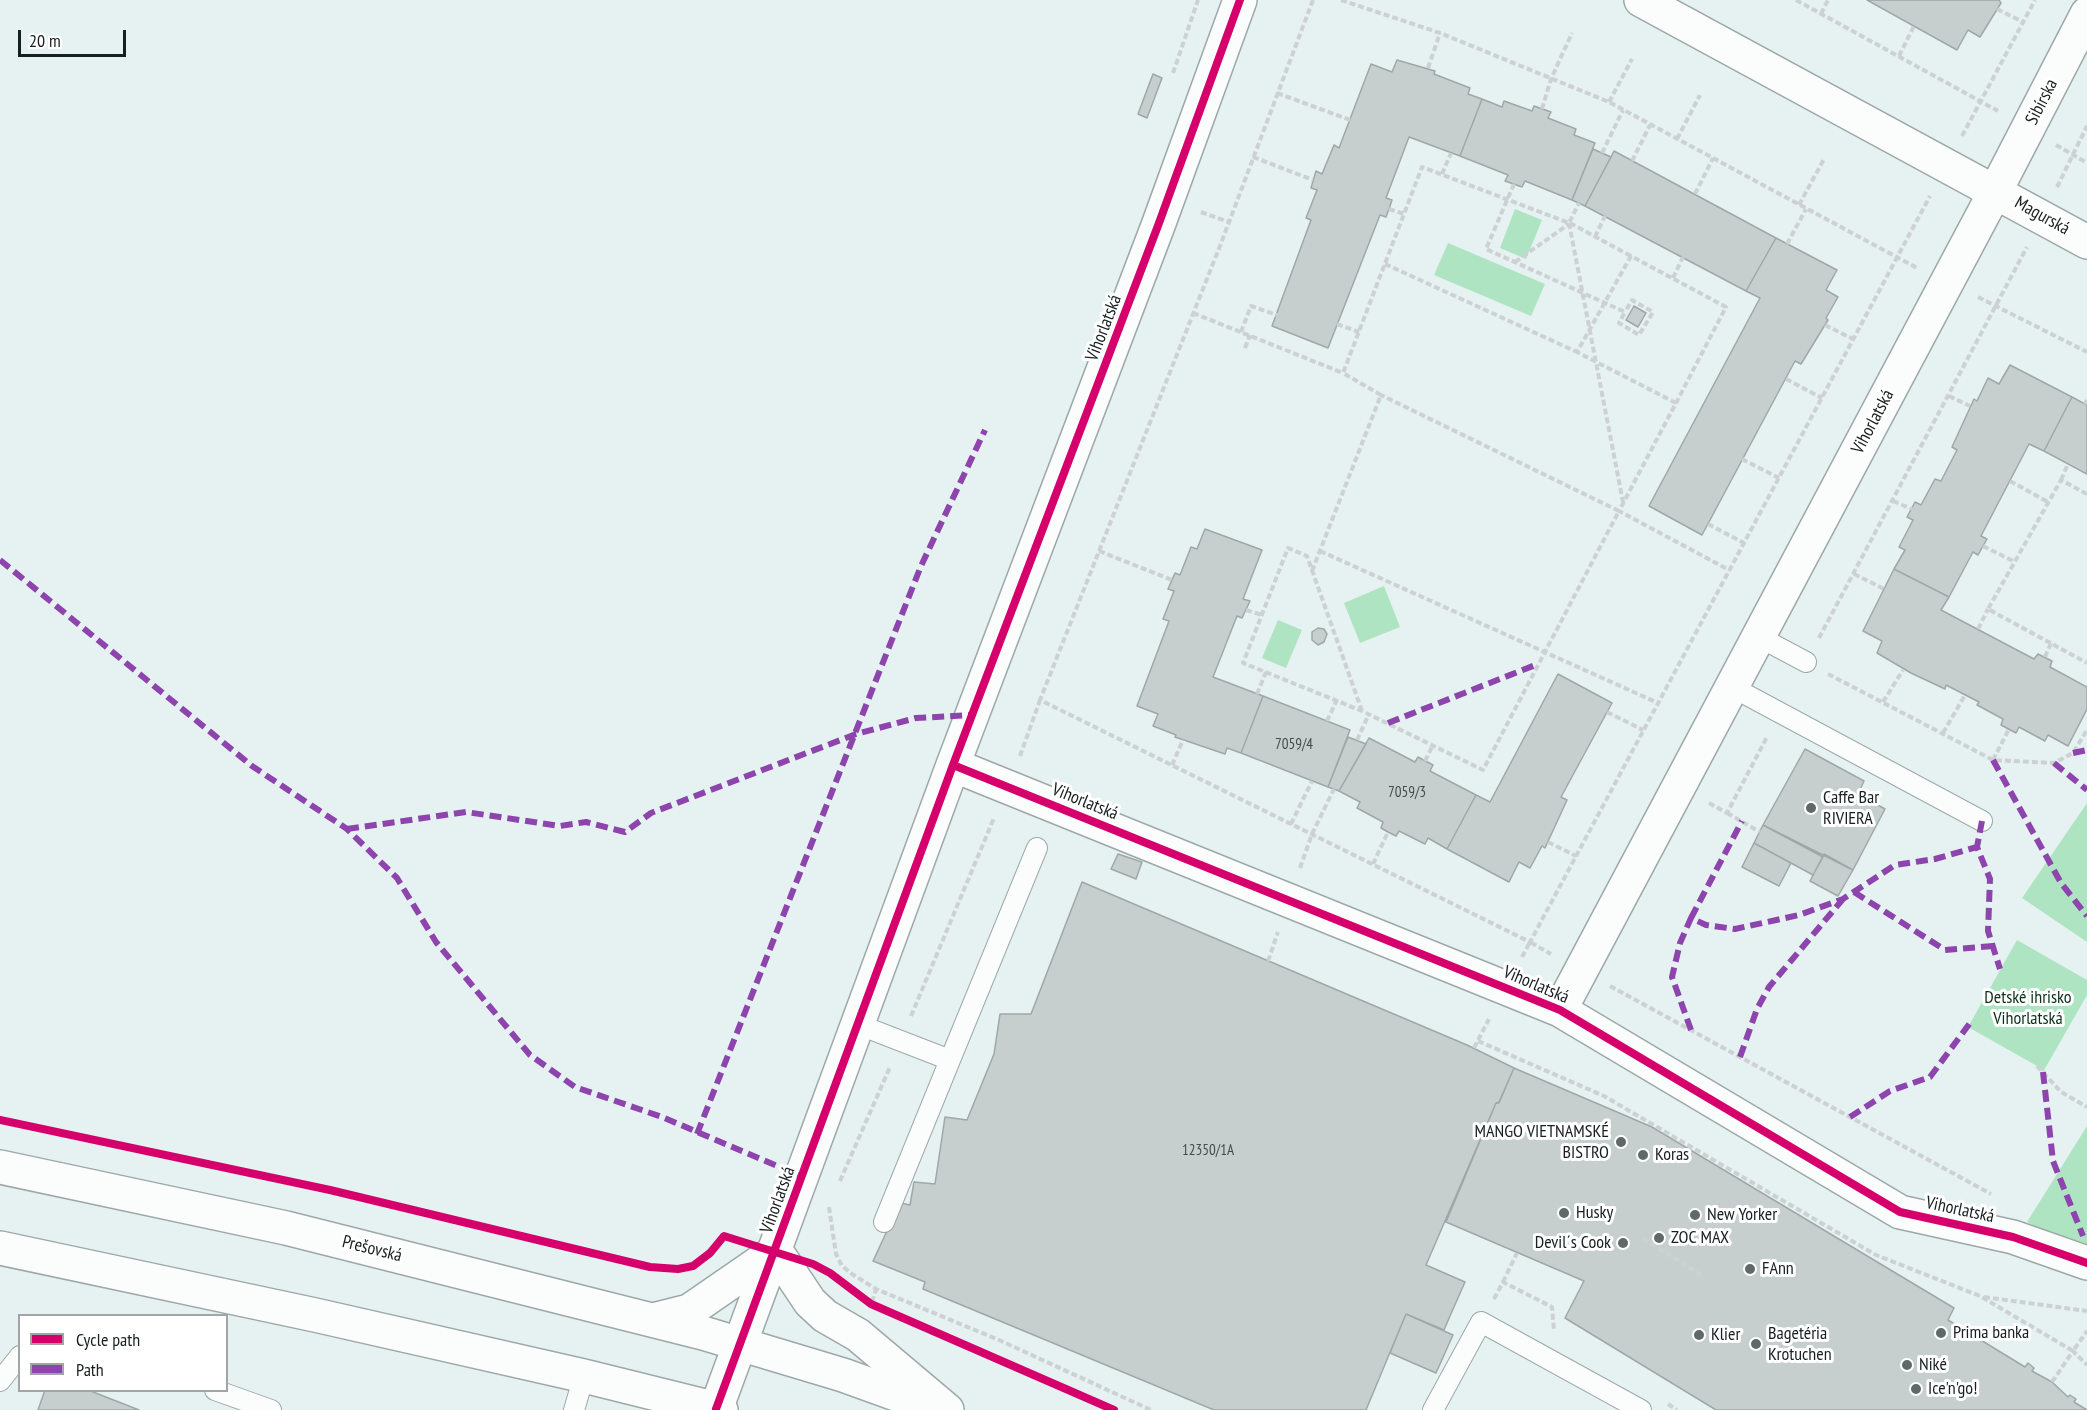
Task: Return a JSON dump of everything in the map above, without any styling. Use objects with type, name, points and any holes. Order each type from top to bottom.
[{"type":"street","name":"Vihorlatská","points":[[719,1409],[857,1024],[1162,215],[1240,0]]},
{"type":"street","points":[[1641,0],[1996,190]]},
{"type":"street","name":"Sibírska","points":[[1996,190],[2087,14]]},
{"type":"street","name":"Vihorlatská","points":[[1560,1010],[1996,190]]},
{"type":"street","name":"Magurská","points":[[1996,190],[2087,242]]},
{"type":"street","name":"Vihorlatská","points":[[953,765],[1560,1010],[1900,1212],[2013,1237],[2087,1263]]},
{"type":"street","name":"Prešovská","points":[[0,1167],[286,1228],[652,1320],[843,1375],[940,1410]]},
{"type":"street","points":[[0,1248],[303,1312],[719,1409]]},
{"type":"street","points":[[652,1320],[689,1311],[776,1251],[810,1302],[825,1316],[858,1335],[947,1410]]},
{"type":"lane","points":[[1759,637],[1806,663]]},
{"type":"lane","points":[[1732,687],[1982,821]]},
{"type":"lane","points":[[884,1222],[1037,848]]},
{"type":"lane","points":[[857,1024],[950,1060]]},
{"type":"lane","points":[[1433,1410],[1481,1322],[1635,1408]]},
{"type":"lane","points":[[0,1382],[18,1359]]},
{"type":"lane","points":[[574,1410],[584,1376]]},
{"type":"lane","points":[[221,1392],[271,1410]]},
{"type":"path","points":[[838,1186],[1007,787],[1313,0]]},
{"type":"path","points":[[1341,0],[1440,33],[1609,102],[1897,258],[2087,352]]},
{"type":"path","points":[[1796,0],[1981,100],[2087,163]]},
{"type":"path","points":[[1821,14],[1828,0]]},
{"type":"path","points":[[1530,942],[2035,0]]},
{"type":"path","points":[[1997,9],[2023,22]]},
{"type":"path","points":[[1899,56],[1914,26]]},
{"type":"path","points":[[1428,68],[1440,33]]},
{"type":"path","points":[[1542,109],[1551,79],[1572,33]]},
{"type":"path","points":[[1609,102],[1632,59]]},
{"type":"path","points":[[1277,93],[1350,120]]},
{"type":"path","points":[[1677,139],[1700,95]]},
{"type":"path","points":[[1602,153],[1623,110]]},
{"type":"path","points":[[1632,161],[1650,124]]},
{"type":"path","points":[[1442,174],[1451,153]]},
{"type":"path","points":[[1253,157],[1313,180]]},
{"type":"path","points":[[1695,194],[1713,158]]},
{"type":"path","points":[[1799,206],[1824,159]]},
{"type":"path","points":[[1343,373],[1422,167],[1569,223],[1726,307],[1483,770],[1369,714],[1243,663],[1288,548],[1307,556],[1362,711]]},
{"type":"path","points":[[1514,184],[1486,249],[1625,312]]},
{"type":"path","points":[[1515,262],[1569,223],[1579,203]]},
{"type":"path","points":[[1389,209],[1404,214]]},
{"type":"path","points":[[1787,244],[1806,209]]},
{"type":"path","points":[[1595,237],[1605,216]]},
{"type":"path","points":[[1569,223],[1623,502]]},
{"type":"path","points":[[1577,352],[1630,256]]},
{"type":"path","points":[[1673,278],[1683,258]]},
{"type":"path","points":[[1385,264],[1577,352],[1676,403]]},
{"type":"path","points":[[1632,300],[1653,312],[1639,335],[1619,323],[1625,312],[1632,300]]},
{"type":"path","points":[[1241,332],[1251,306],[1277,315]]},
{"type":"path","points":[[1998,306],[1806,663],[1993,760],[2054,763],[2073,753],[2087,730]]},
{"type":"path","points":[[1193,312],[1343,373],[1381,395],[1619,511],[1729,570]]},
{"type":"path","points":[[1337,324],[1359,332]]},
{"type":"path","points":[[1825,325],[1853,339]]},
{"type":"path","points":[[1245,348],[1250,335]]},
{"type":"path","points":[[1786,379],[1822,398]]},
{"type":"path","points":[[1312,571],[1381,395]]},
{"type":"path","points":[[1949,396],[1970,406]]},
{"type":"path","points":[[1742,459],[1779,478]]},
{"type":"path","points":[[1978,629],[2068,464]]},
{"type":"path","points":[[2061,480],[2087,494]]},
{"type":"path","points":[[2010,481],[2048,502]]},
{"type":"path","points":[[1893,501],[1912,509]]},
{"type":"path","points":[[1708,524],[1744,543]]},
{"type":"path","points":[[1983,546],[2015,562]]},
{"type":"path","points":[[1099,551],[1172,580]]},
{"type":"path","points":[[1320,551],[1658,703]]},
{"type":"path","points":[[1854,574],[1884,589]]},
{"type":"path","points":[[1989,609],[2087,663]]},
{"type":"path","points":[[1246,610],[1262,615]]},
{"type":"path","points":[[2045,657],[2051,643]]},
{"type":"path","points":[[1883,702],[1904,670]]},
{"type":"path","points":[[1257,694],[1266,672]]},
{"type":"path","points":[[1943,734],[1965,695]]},
{"type":"path","points":[[1040,700],[1530,942],[2002,1200]]},
{"type":"path","points":[[1327,721],[1336,700]]},
{"type":"path","points":[[1607,712],[1644,730]]},
{"type":"path","points":[[1727,813],[1780,712]]},
{"type":"path","points":[[1357,740],[1369,714]]},
{"type":"path","points":[[1993,760],[2009,729]]},
{"type":"path","points":[[1173,765],[1183,740]]},
{"type":"path","points":[[1425,761],[1433,746]]},
{"type":"path","points":[[1292,824],[1312,781]]},
{"type":"path","points":[[1679,787],[1760,832]]},
{"type":"path","points":[[1312,834],[1334,789]]},
{"type":"path","points":[[1372,864],[1388,832]]},
{"type":"path","points":[[1548,842],[1576,856]]},
{"type":"path","points":[[1474,1048],[1478,1041],[1604,1095],[1876,1256],[1980,1296],[2073,1351],[2087,1365]]},
{"type":"path","points":[[2037,1066],[2061,1092],[2087,1107]]},
{"type":"path","points":[[834,1196],[829,1207],[836,1254],[842,1266],[876,1289],[999,1340],[1151,1410]]},
{"type":"path","points":[[1643,1239],[1702,1275]]},
{"type":"path","points":[[1503,1282],[1517,1253]]},
{"type":"path","points":[[836,1269],[842,1266]]},
{"type":"path","points":[[1980,1296],[2087,1311]]},
{"type":"path","points":[[861,1297],[880,1307]]},
{"type":"path","points":[[2052,1383],[2087,1331]]},
{"type":"green space","points":[[1515,209],[1542,220],[1526,259],[1500,248]]},
{"type":"green space","points":[[1448,243],[1545,284],[1531,316],[1434,275]]},
{"type":"green space","points":[[1384,586],[1400,627],[1360,643],[1344,603]]},
{"type":"green space","points":[[1278,620],[1302,630],[1286,668],[1262,658]]},
{"type":"green space","points":[[2087,803],[2087,942],[2022,898]]},
{"type":"green space","name":"Detské ihrisko Vihorlatská","points":[[2017,940],[2087,980],[2087,995],[2043,1072],[2037,1066],[1968,1027]]},
{"type":"green space","points":[[2087,1126],[2087,1254],[2027,1222]]},
{"type":"building","points":[[1867,0],[1999,0],[2001,3],[1980,37],[1968,30],[1957,50]]},
{"type":"building","points":[[1397,60],[1435,71],[1434,74],[1470,88],[1468,94],[1482,99],[1460,156],[1409,137],[1386,198],[1392,200],[1386,217],[1380,215],[1328,348],[1272,326],[1311,220],[1306,218],[1317,190],[1311,188],[1316,171],[1322,174],[1334,145],[1339,148],[1371,64],[1392,72]]},
{"type":"building","points":[[1153,74],[1162,78],[1147,118],[1138,114]]},
{"type":"building","points":[[1482,99],[1502,107],[1504,101],[1532,111],[1534,106],[1551,112],[1548,118],[1576,129],[1574,135],[1595,143],[1572,200],[1525,181],[1522,187],[1505,181],[1508,175],[1460,156]]},
{"type":"building","points":[[1593,149],[1611,157],[1585,206],[1572,200]]},
{"type":"building","points":[[1614,151],[1776,238],[1746,291],[1585,206]]},
{"type":"building","points":[[1776,238],[1837,270],[1826,290],[1838,297],[1826,318],[1828,320],[1801,364],[1795,361],[1702,535],[1649,506],[1760,298],[1746,291]]},
{"type":"building","points":[[1634,306],[1646,313],[1638,327],[1626,320]]},
{"type":"building","points":[[2010,365],[2072,397],[2044,451],[2029,444],[1981,536],[1987,539],[1978,555],[1973,552],[1949,597],[1894,569],[1905,550],[1899,547],[1913,520],[1907,517],[1915,502],[1921,505],[1935,479],[1941,481],[1957,450],[1952,447],[1974,399],[1977,401],[1988,378],[1999,384]]},
{"type":"building","points":[[2072,397],[2087,405],[2087,474],[2044,451]]},
{"type":"building","points":[[1205,529],[1262,550],[1243,599],[1250,601],[1242,618],[1237,616],[1213,677],[1263,696],[1241,753],[1227,748],[1225,754],[1175,737],[1176,735],[1153,726],[1158,714],[1137,706],[1169,621],[1163,619],[1174,591],[1168,589],[1175,573],[1180,575],[1191,547],[1197,549]]},
{"type":"building","points":[[1894,569],[1949,597],[1941,610],[2034,659],[2038,654],[2052,661],[2050,667],[2087,687],[2087,709],[2068,746],[2048,735],[2045,741],[2019,727],[2016,733],[2001,725],[2003,719],[1977,705],[1979,702],[1946,685],[1945,689],[1911,673],[1877,653],[1882,641],[1863,631]]},
{"type":"building","points":[[1318,628],[1324,629],[1327,634],[1324,642],[1318,645],[1312,640],[1312,632]]},
{"type":"building","points":[[1558,674],[1612,703],[1561,797],[1567,800],[1545,848],[1542,846],[1530,868],[1519,862],[1509,882],[1447,849],[1476,795],[1490,802]]},
{"type":"building","points":[[1263,696],[1350,730],[1328,787],[1241,753]]},
{"type":"building","points":[[1348,737],[1366,744],[1339,791],[1328,787]]},
{"type":"building","points":[[1369,738],[1415,762],[1418,757],[1433,765],[1430,771],[1476,795],[1447,849],[1428,838],[1425,844],[1399,831],[1396,836],[1388,832],[1381,828],[1383,822],[1357,808],[1360,802],[1339,791]]},
{"type":"building","points":[[1805,749],[1864,781],[1858,794],[1885,809],[1853,870],[1763,825]]},
{"type":"building","points":[[1763,825],[1823,857],[1813,875],[1754,843]]},
{"type":"building","points":[[1754,843],[1791,863],[1779,886],[1742,867]]},
{"type":"building","points":[[1118,854],[1142,862],[1136,879],[1111,869]]},
{"type":"building","points":[[1824,854],[1853,870],[1838,896],[1810,881]]},
{"type":"building","points":[[1082,882],[1467,1045],[1514,1068],[1499,1102],[1496,1103],[1426,1265],[1465,1282],[1444,1330],[1406,1314],[1366,1410],[1214,1410],[923,1289],[925,1282],[873,1261],[900,1203],[910,1205],[914,1182],[935,1184],[945,1117],[967,1120],[994,1054],[1000,1014],[1031,1014]]},
{"type":"building","name":"ZOC MAX","points":[[1514,1068],[1652,1127],[1954,1308],[1948,1320],[2025,1367],[2028,1363],[2034,1368],[2032,1371],[2052,1382],[2068,1397],[2070,1395],[2076,1399],[2074,1402],[2087,1410],[1716,1410],[1565,1318],[1584,1281],[1446,1222],[1496,1103],[1499,1103]]},
{"type":"building","points":[[1406,1314],[1453,1335],[1436,1373],[1390,1353]]},
{"type":"building","points":[[44,1392],[93,1392],[139,1410],[38,1410]]},
{"type":"marked path","points":[[697,1134],[921,566],[985,430]]},
{"type":"marked path","points":[[0,560],[252,766],[347,829],[397,878],[436,942],[530,1055],[575,1087],[662,1117],[803,1177]]},
{"type":"marked path","points":[[1388,723],[1538,664]]},
{"type":"marked path","points":[[347,829],[466,812],[560,826],[586,822],[625,832],[651,813],[856,734],[916,718],[973,715]]},
{"type":"marked path","points":[[2073,753],[2087,750]]},
{"type":"marked path","points":[[1993,760],[2061,883],[2087,916]]},
{"type":"marked path","points":[[2054,763],[2087,790]]},
{"type":"marked path","points":[[1691,918],[1742,821]]},
{"type":"marked path","points":[[1982,821],[1977,847],[1990,879],[1988,931],[2000,969]]},
{"type":"marked path","points":[[1691,1030],[1672,977],[1680,943],[1691,918],[1706,925],[1735,929],[1799,915],[1843,899],[1895,865],[1935,859],[1977,847]]},
{"type":"marked path","points":[[1854,892],[1945,950],[1994,946]]},
{"type":"marked path","points":[[1740,1057],[1757,1009],[1769,987],[1843,899]]},
{"type":"marked path","points":[[1850,1117],[1890,1091],[1930,1077],[1970,1023]]},
{"type":"marked path","points":[[2043,1072],[2053,1161],[2083,1236]]},
{"type":"cycle path","points":[[716,1409],[953,765],[1159,223],[1240,0]]},
{"type":"cycle path","points":[[953,765],[1560,1010],[1900,1212],[2013,1237],[2087,1263]]},
{"type":"cycle path","points":[[0,1120],[330,1190],[650,1267],[678,1269],[693,1266],[710,1253],[724,1236],[813,1264],[830,1273],[871,1304],[1114,1410]]},
{"type":"place","name":"Caffe Bar RIVIERA","points":[[1811,808]]},
{"type":"place","name":"MANGO VIETNAMSKÉ BISTRO","points":[[1621,1142]]},
{"type":"place","name":"Koras","points":[[1643,1155]]},
{"type":"place","name":"Husky","points":[[1564,1213]]},
{"type":"place","name":"New Yorker","points":[[1695,1215]]},
{"type":"place","name":"ZOC MAX","points":[[1659,1238]]},
{"type":"place","name":"Devil´s Cook","points":[[1623,1243]]},
{"type":"place","name":"FAnn","points":[[1750,1269]]},
{"type":"place","name":"Prima banka","points":[[1941,1333]]},
{"type":"place","name":"Klier","points":[[1699,1335]]},
{"type":"place","name":"Bagetéria Krotuchen","points":[[1756,1344]]},
{"type":"place","name":"Niké","points":[[1907,1365]]},
{"type":"place","name":"Ice'n'go!","points":[[1916,1389]]}]
